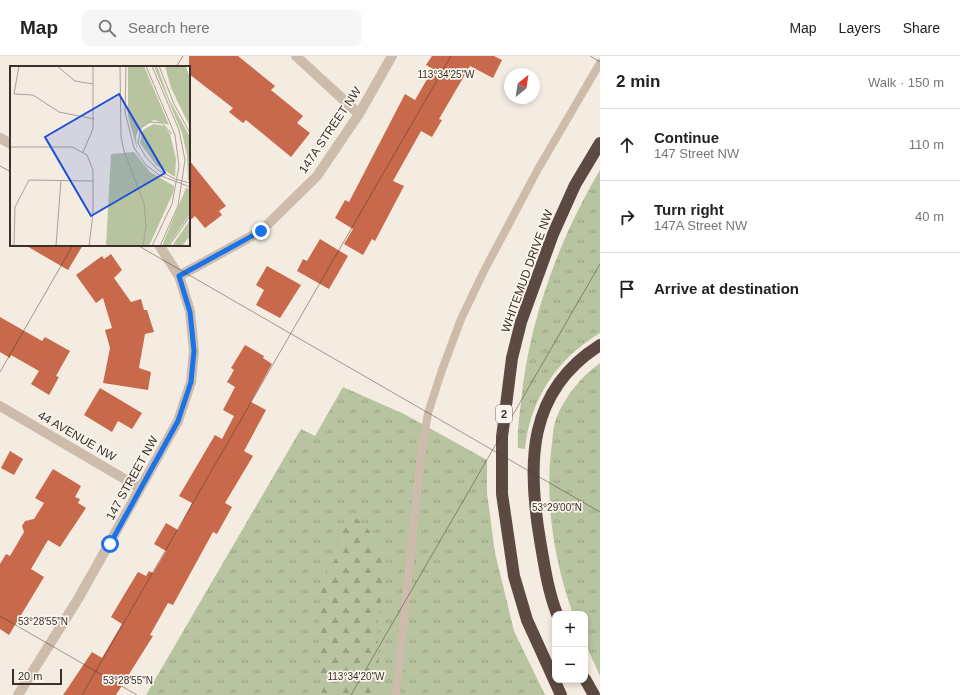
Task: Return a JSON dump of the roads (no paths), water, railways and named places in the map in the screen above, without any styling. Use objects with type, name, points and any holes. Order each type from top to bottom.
[{"type":"highway","name":"WHITEMUD DRIVE NW","points":[[561,695],[527,620],[514,576],[502,494],[502,437],[512,358],[521,322],[553,234],[575,185],[600,143]]},
{"type":"highway","points":[[556,611],[544,560],[537,522],[533,464],[536,439],[541,415],[551,393],[578,362],[600,345]]},
{"type":"highway","points":[[587,683],[594,695]]},
{"type":"street","points":[[296,56],[359,114]]},
{"type":"street","name":"147A STREET NW","points":[[179,276],[261,231],[317,176],[359,114],[392,56]]},
{"type":"street","points":[[0,138],[10,143]]},
{"type":"street","name":"147 STREET NW","points":[[18,695],[78,599],[178,421],[191,382],[194,351],[190,312],[179,276],[160,246]]},
{"type":"street","name":"44 AVENUE NW","points":[[0,406],[140,488]]},
{"type":"lane","points":[[396,695],[420,463],[428,413],[461,319],[484,271],[538,169],[600,62]]}]
